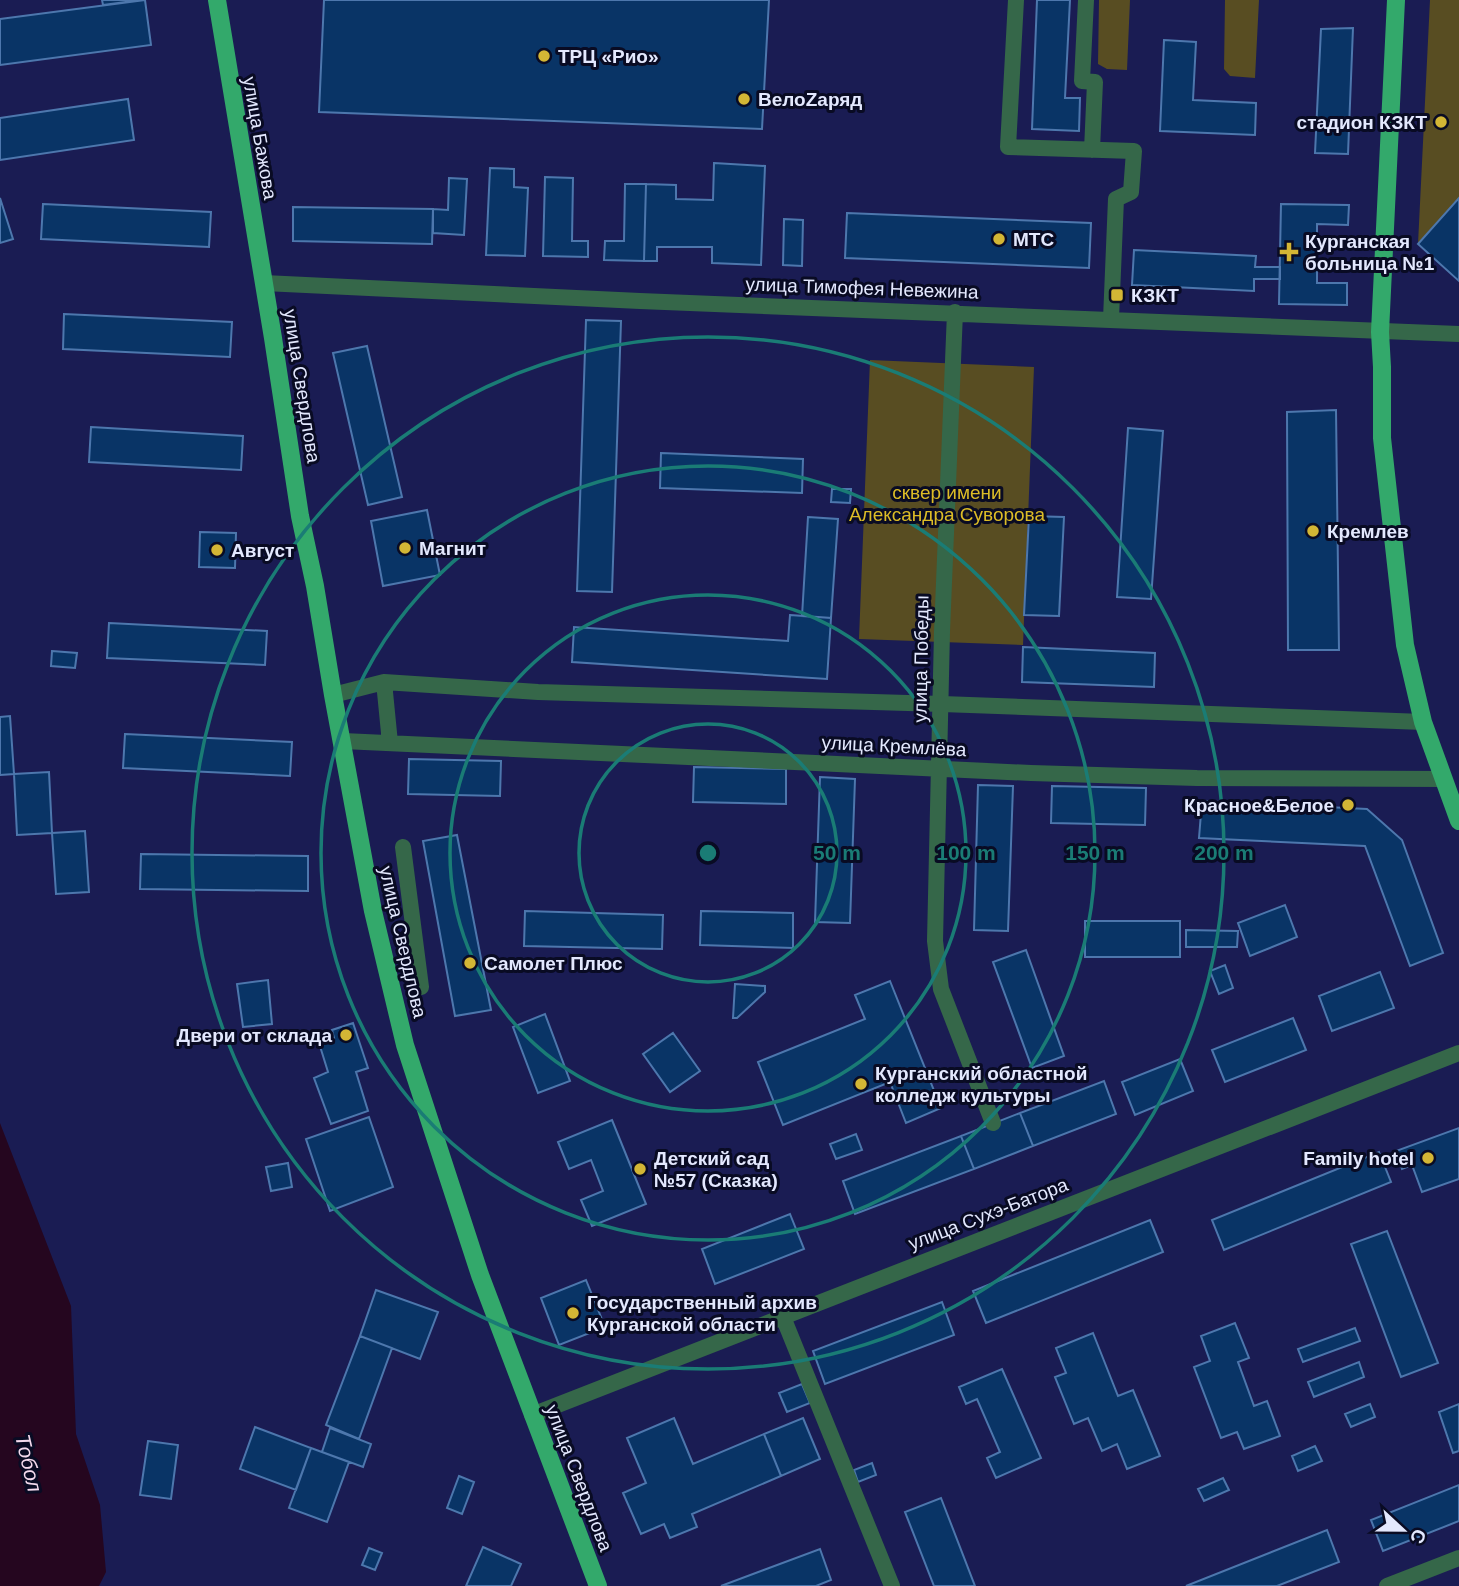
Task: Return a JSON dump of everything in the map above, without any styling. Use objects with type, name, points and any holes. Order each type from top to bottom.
[{"type":"main road","name":"улица Бажова","points":[[217,0],[264,283]]},
{"type":"main road","points":[[1396,0],[1380,332],[1382,438],[1405,645],[1423,722],[1459,821]]},
{"type":"main road","name":"улица Свердлова","points":[[264,283],[300,516],[333,695],[373,911],[405,1045],[480,1275],[597,1586]]},
{"type":"street","points":[[1016,0],[1008,147],[1134,151],[1131,192],[1116,199],[1111,319]]},
{"type":"street","points":[[1086,0],[1082,81],[1095,82],[1092,150]]},
{"type":"street","name":"улица Тимофея Невежина","points":[[264,283],[1459,334]]},
{"type":"street","name":"улица Победы","points":[[955,312],[942,637],[935,941],[940,989],[993,1124]]},
{"type":"street","points":[[384,682],[390,743]]},
{"type":"street","points":[[333,695],[384,682],[538,692],[1423,722]]},
{"type":"street","name":"улица Кремлёва","points":[[343,741],[939,769],[1197,778],[1443,779]]},
{"type":"street","points":[[403,847],[421,987]]},
{"type":"street","name":"улица Сухэ-Батора","points":[[533,1415],[1459,1053]]},
{"type":"street","points":[[783,1317],[892,1586]]},
{"type":"street","points":[[1387,1586],[1459,1558]]},
{"type":"green space","points":[[1099,0],[1130,0],[1127,70],[1107,69],[1098,64]]},
{"type":"green space","points":[[1225,0],[1259,0],[1255,78],[1230,76],[1224,69]]},
{"type":"green space","name":"стадион КЗКТ","points":[[1430,0],[1459,0],[1459,281],[1418,244]]},
{"type":"green space","name":"сквер имени Александра Суворова","points":[[870,360],[1034,367],[1023,645],[859,639]]},
{"type":"water","name":"Тобол","points":[[0,1123],[71,1306],[76,1434],[100,1505],[106,1572],[99,1586],[0,1586]]},
{"type":"building","points":[[102,0],[141,0],[103,5]]},
{"type":"building","points":[[145,0],[151,45],[0,65],[0,19]]},
{"type":"building","name":"ТРЦ «Рио»","points":[[324,0],[769,0],[762,129],[319,112]]},
{"type":"building","points":[[1037,0],[1070,0],[1065,98],[1080,98],[1079,131],[1032,129]]},
{"type":"building","points":[[1353,28],[1348,154],[1315,153],[1321,29]]},
{"type":"building","points":[[1164,40],[1196,42],[1193,100],[1256,103],[1255,135],[1160,131]]},
{"type":"building","points":[[128,99],[134,140],[0,160],[0,118]]},
{"type":"building","points":[[714,163],[765,166],[761,265],[712,263],[712,247],[657,247],[657,261],[644,261],[646,184],[676,185],[676,199],[713,200]]},
{"type":"building","points":[[490,168],[514,169],[514,187],[528,188],[525,256],[486,255]]},
{"type":"building","points":[[545,177],[573,178],[572,241],[588,241],[588,257],[543,256]]},
{"type":"building","points":[[449,178],[467,179],[464,235],[433,233],[433,209],[448,210]]},
{"type":"building","points":[[625,184],[646,184],[644,261],[604,260],[605,241],[624,241]]},
{"type":"building","points":[[0,198],[13,239],[0,243]]},
{"type":"building","points":[[1459,198],[1459,281],[1418,244]]},
{"type":"building","points":[[43,204],[211,212],[209,247],[41,239]]},
{"type":"building","points":[[1281,204],[1349,205],[1348,225],[1317,224],[1317,283],[1347,283],[1347,305],[1279,304]]},
{"type":"building","points":[[293,207],[433,209],[432,244],[293,241]]},
{"type":"building","points":[[847,213],[1091,223],[1089,268],[845,258]]},
{"type":"building","points":[[784,219],[803,220],[802,266],[783,265]]},
{"type":"building","points":[[1134,250],[1256,256],[1255,267],[1280,267],[1280,279],[1254,279],[1254,291],[1132,285]]},
{"type":"building","points":[[64,314],[232,322],[230,357],[63,349]]},
{"type":"building","points":[[586,320],[621,321],[612,592],[577,591]]},
{"type":"building","points":[[367,346],[402,497],[368,505],[333,353]]},
{"type":"building","name":"Кремлев","points":[[1336,410],[1339,650],[1288,650],[1287,412]]},
{"type":"building","points":[[91,427],[243,436],[241,470],[89,462]]},
{"type":"building","points":[[1128,428],[1163,431],[1151,599],[1117,597]]},
{"type":"building","points":[[661,453],[803,459],[802,493],[660,488]]},
{"type":"building","points":[[832,489],[851,489],[850,503],[831,502]]},
{"type":"building","name":"Магнит","points":[[427,510],[440,575],[383,586],[371,521]]},
{"type":"building","points":[[1029,516],[1064,517],[1059,616],[1024,615]]},
{"type":"building","points":[[808,517],[838,519],[831,618],[802,616]]},
{"type":"building","name":"Август","points":[[200,532],[236,533],[235,568],[199,567]]},
{"type":"building","points":[[790,615],[831,618],[827,679],[572,662],[574,627],[788,641]]},
{"type":"building","points":[[109,623],[267,631],[265,665],[107,658]]},
{"type":"building","points":[[1023,647],[1155,653],[1154,687],[1022,682]]},
{"type":"building","points":[[52,651],[77,653],[75,668],[51,666]]},
{"type":"building","points":[[10,716],[14,774],[0,775],[0,717]]},
{"type":"building","points":[[125,734],[292,742],[290,776],[123,768]]},
{"type":"building","points":[[409,759],[501,761],[500,796],[408,794]]},
{"type":"building","points":[[694,767],[786,769],[786,804],[693,802]]},
{"type":"building","points":[[49,772],[52,833],[17,835],[14,774]]},
{"type":"building","points":[[820,777],[855,779],[850,923],[815,922]]},
{"type":"building","points":[[978,785],[1013,786],[1008,931],[974,930]]},
{"type":"building","points":[[1052,786],[1146,788],[1145,825],[1051,823]]},
{"type":"building","points":[[1202,801],[1367,809],[1402,840],[1443,953],[1410,966],[1365,846],[1199,838]]},
{"type":"building","points":[[85,831],[89,892],[56,894],[52,833]]},
{"type":"building","points":[[457,835],[491,1010],[455,1016],[423,841]]},
{"type":"building","points":[[141,854],[308,856],[308,891],[140,889]]},
{"type":"building","points":[[1285,905],[1297,937],[1250,956],[1238,923]]},
{"type":"building","points":[[525,911],[663,915],[662,949],[524,946]]},
{"type":"building","points":[[701,911],[793,913],[793,948],[700,945]]},
{"type":"building","points":[[1085,921],[1180,921],[1180,957],[1085,957]]},
{"type":"building","points":[[1186,930],[1238,931],[1237,947],[1186,947]]},
{"type":"building","points":[[1026,950],[1064,1056],[1032,1068],[993,962]]},
{"type":"building","points":[[1225,965],[1233,988],[1219,994],[1210,971]]},
{"type":"building","points":[[1380,972],[1394,1008],[1332,1031],[1319,996]]},
{"type":"building","points":[[268,980],[272,1024],[243,1027],[237,984]]},
{"type":"building","points":[[890,981],[941,1108],[906,1123],[890,1082],[783,1125],[758,1062],[865,1019],[855,995]]},
{"type":"building","points":[[735,984],[765,986],[765,992],[737,1018],[733,1018]]},
{"type":"building","points":[[545,1014],[570,1081],[538,1093],[513,1027]]},
{"type":"building","points":[[1293,1018],[1306,1050],[1225,1082],[1212,1050]]},
{"type":"building","points":[[353,1023],[368,1068],[356,1072],[368,1111],[331,1124],[314,1078],[328,1072],[319,1043],[334,1038],[332,1030]]},
{"type":"building","points":[[673,1033],[700,1071],[670,1092],[643,1054]]},
{"type":"building","points":[[1180,1059],[1193,1091],[1135,1115],[1122,1082]]},
{"type":"building","points":[[1104,1081],[1116,1114],[1033,1146],[1020,1113]]},
{"type":"building","points":[[1020,1113],[1033,1146],[974,1169],[961,1136]]},
{"type":"building","points":[[369,1117],[393,1187],[330,1211],[306,1139]]},
{"type":"building","points":[[612,1120],[646,1204],[592,1226],[581,1200],[603,1191],[591,1160],[569,1169],[558,1142]]},
{"type":"building","name":"Family hotel","points":[[1459,1128],[1459,1179],[1422,1192],[1412,1165],[1402,1169],[1396,1151]]},
{"type":"building","points":[[856,1134],[862,1150],[836,1159],[830,1144]]},
{"type":"building","points":[[961,1136],[974,1169],[855,1214],[843,1181]]},
{"type":"building","points":[[1379,1152],[1391,1182],[1224,1250],[1212,1220]]},
{"type":"building","points":[[288,1163],[292,1187],[271,1191],[266,1167]]},
{"type":"building","points":[[790,1214],[804,1249],[715,1284],[702,1249]]},
{"type":"building","points":[[1150,1220],[1163,1252],[986,1323],[973,1291]]},
{"type":"building","points":[[1387,1231],[1438,1363],[1401,1377],[1351,1244]]},
{"type":"building","points":[[586,1280],[605,1327],[559,1345],[541,1298]]},
{"type":"building","points":[[376,1290],[438,1312],[420,1359],[360,1336]]},
{"type":"building","points":[[942,1302],[954,1335],[825,1384],[813,1351]]},
{"type":"building","points":[[1235,1323],[1249,1358],[1238,1362],[1254,1406],[1267,1401],[1280,1436],[1244,1449],[1237,1432],[1221,1438],[1194,1367],[1210,1361],[1201,1336]]},
{"type":"building","points":[[1355,1328],[1360,1341],[1303,1362],[1298,1349]]},
{"type":"building","points":[[1093,1333],[1118,1396],[1133,1390],[1160,1456],[1127,1469],[1117,1444],[1102,1451],[1088,1418],[1074,1424],[1055,1377],[1066,1373],[1056,1348]]},
{"type":"building","points":[[360,1336],[392,1348],[359,1439],[326,1425]]},
{"type":"building","points":[[1359,1362],[1364,1377],[1314,1397],[1308,1382]]},
{"type":"building","points":[[1002,1369],[1041,1458],[996,1478],[987,1458],[1000,1452],[977,1399],[966,1404],[959,1387]]},
{"type":"building","points":[[802,1384],[810,1403],[787,1412],[779,1393]]},
{"type":"building","points":[[1370,1404],[1375,1417],[1351,1427],[1345,1414]]},
{"type":"building","points":[[1459,1404],[1459,1451],[1453,1453],[1439,1412]]},
{"type":"building","points":[[674,1418],[693,1464],[764,1434],[781,1476],[692,1514],[697,1527],[670,1538],[664,1524],[641,1534],[623,1493],[646,1483],[627,1438]]},
{"type":"building","points":[[803,1418],[820,1459],[781,1476],[764,1434]]},
{"type":"building","points":[[255,1427],[311,1448],[296,1490],[240,1469]]},
{"type":"building","points":[[330,1428],[371,1444],[363,1467],[322,1452]]},
{"type":"building","points":[[148,1441],[178,1445],[171,1499],[140,1495]]},
{"type":"building","points":[[1315,1446],[1322,1461],[1298,1471],[1292,1456]]},
{"type":"building","points":[[311,1448],[349,1462],[327,1522],[289,1508]]},
{"type":"building","points":[[872,1463],[876,1475],[858,1482],[854,1470]]},
{"type":"building","points":[[459,1476],[474,1482],[462,1514],[447,1508]]},
{"type":"building","points":[[1223,1478],[1229,1490],[1204,1501],[1198,1489]]},
{"type":"building","points":[[1459,1485],[1459,1521],[1383,1551],[1371,1520]]},
{"type":"building","points":[[941,1498],[975,1586],[934,1586],[905,1512]]},
{"type":"building","points":[[1327,1530],[1339,1562],[1277,1586],[1186,1586]]},
{"type":"building","points":[[483,1547],[521,1564],[511,1586],[466,1586]]},
{"type":"building","points":[[369,1548],[382,1553],[375,1570],[362,1565]]},
{"type":"building","points":[[820,1549],[831,1580],[816,1586],[721,1586]]},
{"type":"place","name":"ТРЦ «Рио»","points":[[544,56]]},
{"type":"place","name":"ВелоZаряд","points":[[744,99]]},
{"type":"place","name":"стадион КЗКТ","points":[[1441,122]]},
{"type":"place","name":"МТС","points":[[999,239]]},
{"type":"place","name":"Курганская больница №1","points":[[1289,252]]},
{"type":"place","name":"КЗКТ","points":[[1117,295]]},
{"type":"place","name":"Кремлев","points":[[1313,531]]},
{"type":"place","name":"Магнит","points":[[405,548]]},
{"type":"place","name":"Август","points":[[217,550]]},
{"type":"place","name":"Красное&Белое","points":[[1348,805]]},
{"type":"place","name":"Самолет Плюс","points":[[470,963]]},
{"type":"place","name":"Двери от склада","points":[[346,1035]]},
{"type":"place","name":"Курганский областной колледж культуры","points":[[861,1084]]},
{"type":"place","name":"Family hotel","points":[[1428,1158]]},
{"type":"place","name":"Детский сад №57 (Сказка)","points":[[640,1169]]},
{"type":"place","name":"Государственный архив Курганской области","points":[[573,1313]]}]
